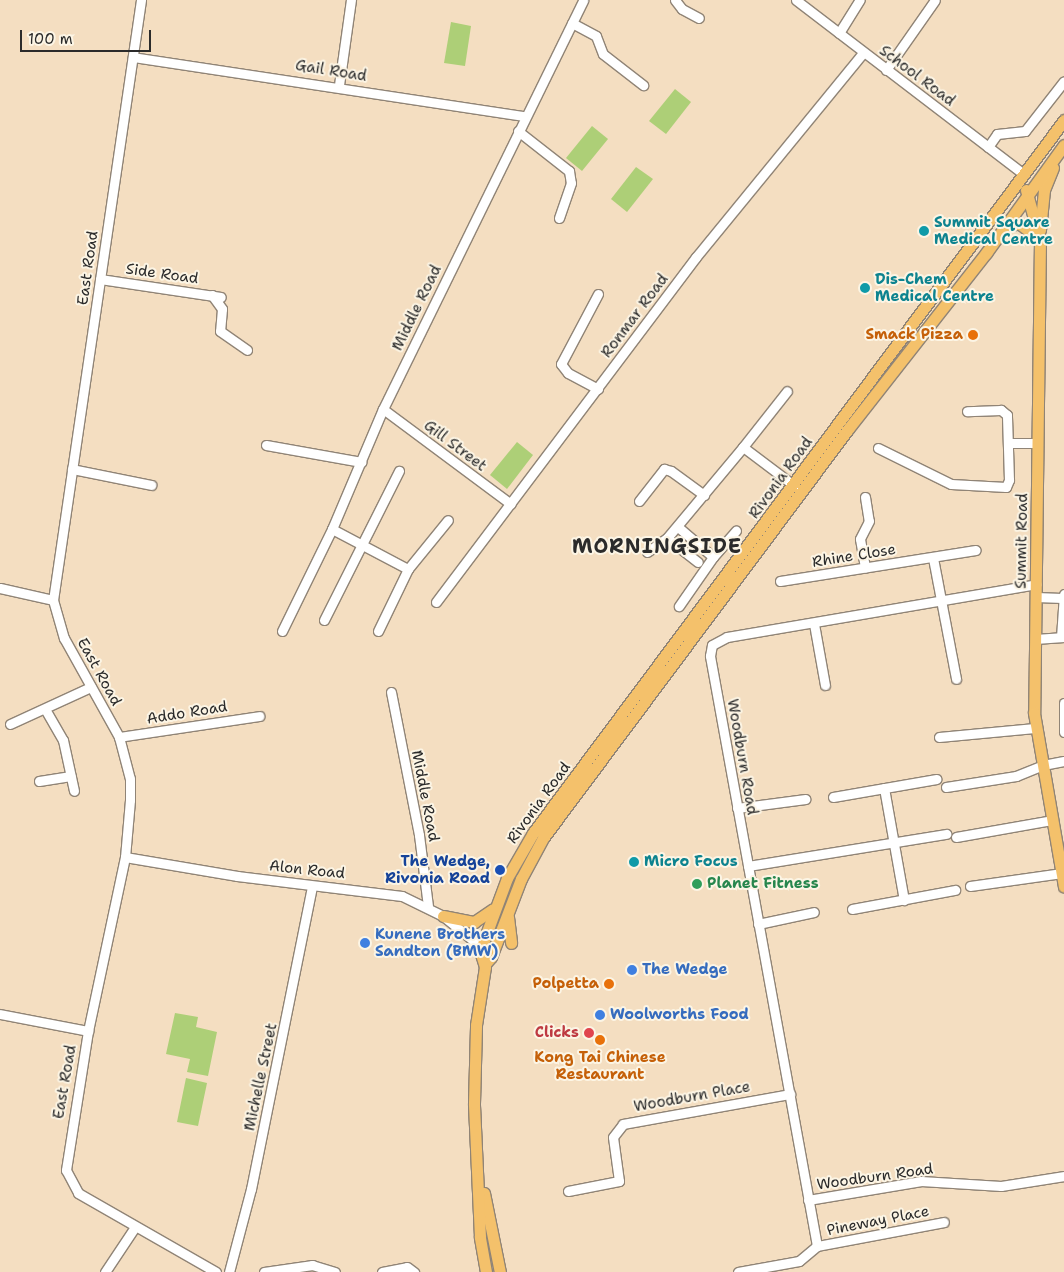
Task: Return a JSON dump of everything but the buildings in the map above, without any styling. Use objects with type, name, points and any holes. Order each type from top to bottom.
[{"type":"main road","name":"Rivonia Road","points":[[486,1272],[480,1237],[475,1034],[486,959],[496,943],[508,911],[543,838],[798,489],[893,351],[983,232],[1022,173],[1064,120]]},
{"type":"main road","name":"Rivonia Road","points":[[486,959],[479,940],[498,902],[507,878],[533,833],[798,489],[913,346],[1063,146]]},
{"type":"main road","points":[[1040,240],[1044,190],[1063,146]]},
{"type":"main road","name":"Summit Road","points":[[1022,173],[1040,240],[1035,728],[1064,886]]},
{"type":"main road","points":[[1004,225],[1020,224],[1028,227],[1040,240]]},
{"type":"main road","points":[[893,351],[903,352],[913,346]]},
{"type":"main road","points":[[443,916],[474,922],[486,917],[498,902]]},
{"type":"main road","points":[[508,911],[511,943]]},
{"type":"main road","name":"Rivonia Road","points":[[478,1158],[500,1272]]},
{"type":"street","name":"East Road","points":[[141,0],[53,600],[64,638],[119,737],[130,779],[126,857],[88,1031],[66,1170],[78,1193],[216,1272]]},
{"type":"street","points":[[339,85],[351,0]]},
{"type":"street","name":"Middle Road","points":[[282,631],[332,529],[383,409],[583,0]]},
{"type":"street","points":[[675,0],[689,14],[699,18]]},
{"type":"street","name":"School Road","points":[[796,0],[1022,173]]},
{"type":"street","points":[[840,33],[860,0]]},
{"type":"street","points":[[886,70],[935,0]]},
{"type":"street","points":[[572,23],[596,36],[603,54],[643,85]]},
{"type":"street","name":"Ronmar Road","points":[[436,602],[696,257],[863,53]]},
{"type":"street","name":"Gail Road","points":[[133,57],[339,85],[525,116]]},
{"type":"street","points":[[988,147],[997,134],[1024,131],[1064,80]]},
{"type":"street","points":[[518,131],[569,171],[571,183],[559,218]]},
{"type":"street","name":"Side Road","points":[[100,279],[216,296],[222,309],[220,331],[247,350]]},
{"type":"street","points":[[598,294],[561,364],[568,373],[598,389]]},
{"type":"street","points":[[647,552],[667,538],[678,527],[787,390]]},
{"type":"street","name":"Gill Street","points":[[383,409],[511,504]]},
{"type":"street","points":[[878,448],[951,484],[1003,488],[1009,483],[1009,442],[1005,412],[967,411]]},
{"type":"street","points":[[1009,442],[1038,443]]},
{"type":"street","points":[[266,445],[360,462]]},
{"type":"street","points":[[743,447],[798,489]]},
{"type":"street","points":[[72,469],[151,484]]},
{"type":"street","points":[[639,501],[664,469],[671,470],[704,495]]},
{"type":"street","points":[[324,620],[399,471]]},
{"type":"street","points":[[865,496],[868,524],[860,540],[865,568]]},
{"type":"street","points":[[378,631],[408,569],[448,520]]},
{"type":"street","points":[[678,527],[713,557]]},
{"type":"street","points":[[332,529],[408,569]]},
{"type":"street","points":[[679,606],[713,557],[736,531]]},
{"type":"street","points":[[667,538],[698,562]]},
{"type":"street","name":"Rhine Close","points":[[780,581],[976,550]]},
{"type":"street","points":[[933,558],[956,679]]},
{"type":"street","name":"Woodburn Road","points":[[817,1246],[710,656],[712,645],[727,636],[814,624],[1036,584]]},
{"type":"street","points":[[0,588],[53,600]]},
{"type":"street","points":[[1035,639],[1063,637],[1063,596],[1036,597]]},
{"type":"street","points":[[814,624],[825,685]]},
{"type":"street","points":[[10,724],[91,687]]},
{"type":"street","name":"Middle Road","points":[[391,692],[418,835],[428,906]]},
{"type":"street","points":[[1064,703],[1064,732]]},
{"type":"street","points":[[45,709],[63,740],[74,791]]},
{"type":"street","name":"Addo Road","points":[[119,737],[259,716]]},
{"type":"street","points":[[939,737],[1035,728]]},
{"type":"street","points":[[946,787],[1016,776],[1043,765],[1064,761]]},
{"type":"street","points":[[39,781],[71,776]]},
{"type":"street","points":[[833,797],[936,780]]},
{"type":"street","points":[[884,788],[904,900]]},
{"type":"street","points":[[737,808],[805,799]]},
{"type":"street","points":[[956,837],[1052,820]]},
{"type":"street","points":[[748,866],[946,834]]},
{"type":"street","name":"Alon Road","points":[[126,857],[312,886],[393,894],[428,906],[479,940],[496,943]]},
{"type":"street","points":[[970,886],[1062,873]]},
{"type":"street","name":"Michelle Street","points":[[229,1272],[251,1189],[312,886]]},
{"type":"street","points":[[852,909],[955,890]]},
{"type":"street","points":[[758,924],[814,912]]},
{"type":"street","points":[[0,1014],[88,1031]]},
{"type":"street","name":"Woodburn Place","points":[[568,1191],[619,1181],[613,1137],[623,1124],[790,1094]]},
{"type":"street","name":"Woodburn Road","points":[[808,1200],[921,1181],[1010,1186],[1064,1176]]},
{"type":"street","name":"Pineway Place","points":[[817,1246],[944,1222]]},
{"type":"street","points":[[105,1272],[135,1227]]},
{"type":"street","points":[[738,1272],[798,1261],[817,1246]]},
{"type":"street","points":[[264,1272],[312,1265],[335,1272]]},
{"type":"street","points":[[382,1272],[407,1267],[414,1272]]},
{"type":"green space","points":[[451,22],[471,26],[465,66],[444,63]]},
{"type":"green space","points":[[675,89],[691,102],[666,134],[649,121]]},
{"type":"green space","points":[[592,126],[608,139],[582,171],[566,158]]},
{"type":"green space","points":[[636,167],[653,179],[627,212],[611,199]]},
{"type":"green space","points":[[517,442],[533,455],[507,489],[490,475]]},
{"type":"green space","points":[[175,1013],[198,1017],[196,1027],[217,1032],[208,1076],[187,1072],[190,1059],[166,1054]]},
{"type":"green space","points":[[186,1078],[207,1083],[198,1126],[177,1122]]},
{"type":"place","name":"Summit Square Medical Centre","points":[[924,231]]},
{"type":"place","name":"Dis-Chem Medical Centre","points":[[865,288]]},
{"type":"place","name":"Smack Pizza","points":[[973,335]]},
{"type":"place","name":"Micro Focus","points":[[634,862]]},
{"type":"place","name":"The Wedge, Rivonia Road","points":[[500,870]]},
{"type":"place","name":"Planet Fitness","points":[[697,884]]},
{"type":"place","name":"Kunene Brothers Sandton (BMW)","points":[[365,943]]},
{"type":"place","name":"The Wedge","points":[[632,970]]},
{"type":"place","name":"Polpetta","points":[[609,984]]},
{"type":"place","name":"Woolworths Food","points":[[600,1015]]},
{"type":"place","name":"Clicks","points":[[589,1033]]},
{"type":"place","name":"Kong Tai Chinese Restaurant","points":[[600,1040]]},
{"type":"district","name":"MORNINGSIDE","points":[[657,546]]}]
